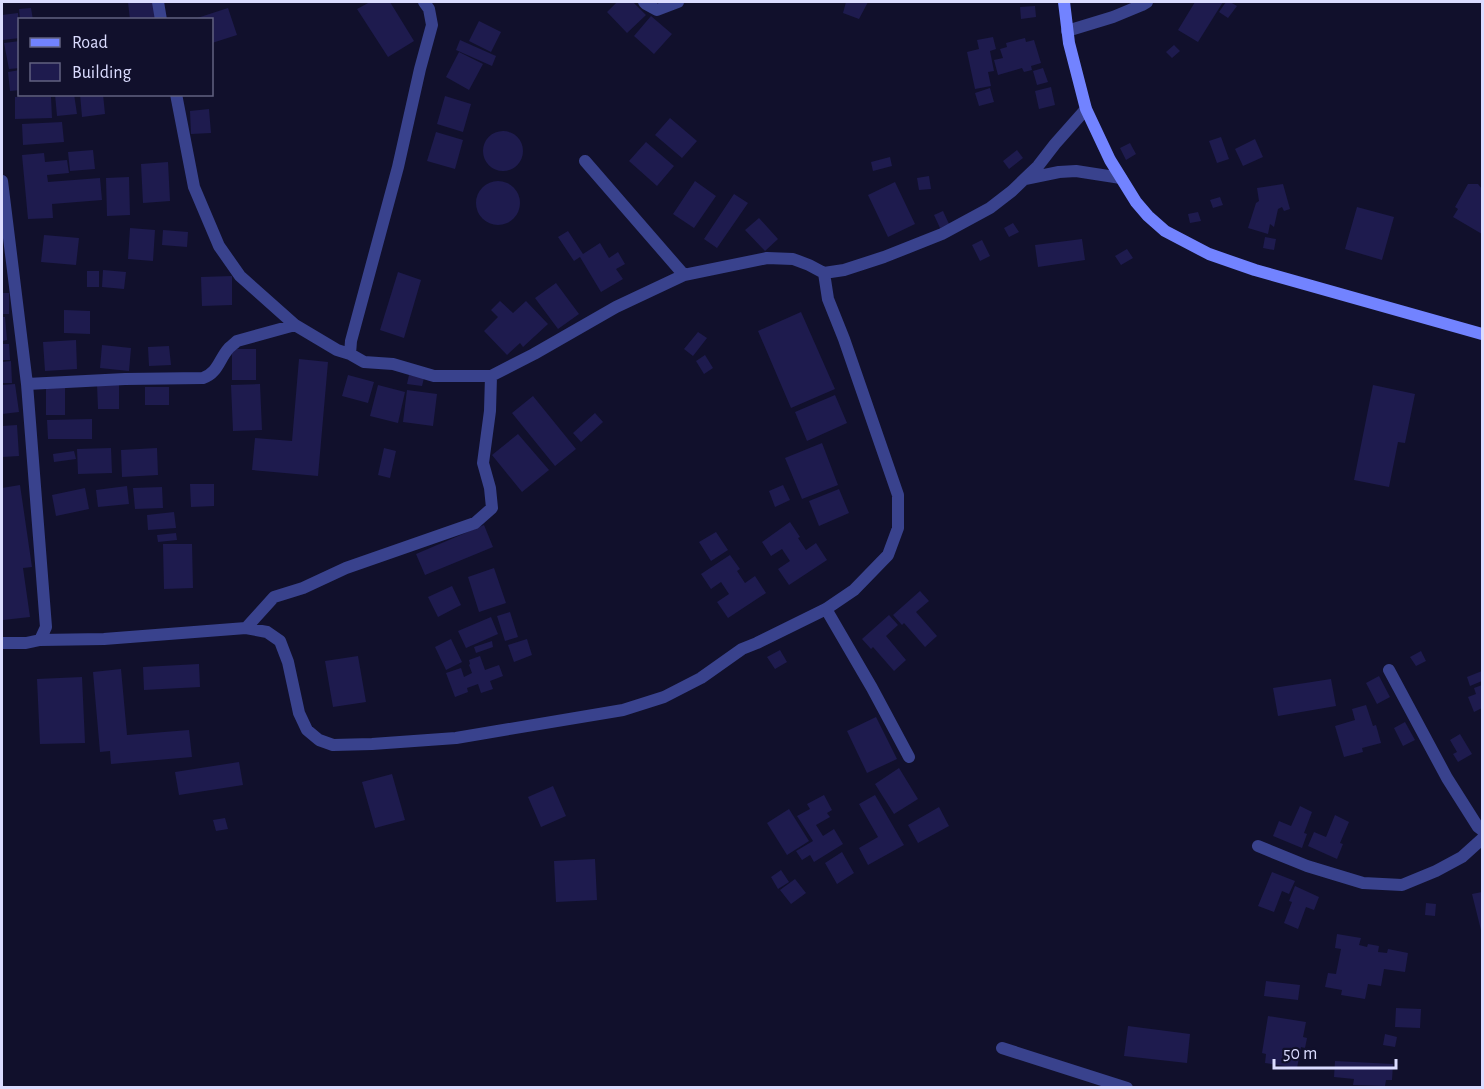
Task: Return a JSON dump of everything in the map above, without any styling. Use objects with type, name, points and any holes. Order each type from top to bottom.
[{"type":"street","points":[[158,2],[161,18]]},
{"type":"street","points":[[350,354],[351,341],[398,167],[432,25],[429,9],[424,2]]},
{"type":"street","points":[[644,2],[657,10],[678,2]]},
{"type":"street","points":[[1064,2],[1069,43],[1086,109],[1110,160],[1136,202],[1166,231],[1209,254],[1267,273],[1482,334]]},
{"type":"street","points":[[1067,31],[1113,17],[1147,2]]},
{"type":"street","points":[[176,96],[194,187],[219,246],[240,276],[295,325],[337,350],[364,362],[393,364],[434,376],[491,375],[534,354],[616,307],[684,275],[767,258],[793,259],[824,273],[844,270],[942,234],[990,208],[1012,191],[1038,166],[1086,109]]},
{"type":"street","points":[[585,161],[684,275]]},
{"type":"street","points":[[1025,179],[1076,171],[1121,178]]},
{"type":"street","points":[[2,181],[27,384],[46,627],[40,640]]},
{"type":"street","points":[[2,643],[104,639],[246,628],[267,632],[280,641],[288,662],[298,713],[307,730],[319,740],[333,745],[456,738],[624,710],[664,697],[701,678],[742,649],[826,609],[854,590],[888,555],[898,528],[898,495],[828,299],[824,273]]},
{"type":"street","points":[[27,384],[203,378],[214,371],[229,347],[237,341],[295,325]]},
{"type":"street","points":[[246,628],[274,597],[303,588],[346,568],[475,523],[492,508],[490,488],[483,463],[490,411],[491,375]]},
{"type":"street","points":[[826,609],[909,757]]},
{"type":"street","points":[[1389,670],[1447,778],[1482,830]]},
{"type":"street","points":[[1258,846],[1307,866],[1363,882],[1402,885],[1436,872],[1462,856],[1482,839]]},
{"type":"street","points":[[1002,1048],[1127,1088]]},
{"type":"building","points":[[128,2],[154,2],[155,18],[130,18]]},
{"type":"building","points":[[370,2],[390,2],[414,41],[388,57],[357,9]]},
{"type":"building","points":[[617,2],[633,2],[646,15],[627,33],[607,12]]},
{"type":"building","points":[[846,2],[868,2],[859,19],[843,13]]},
{"type":"building","points":[[1195,2],[1223,2],[1198,42],[1178,30]]},
{"type":"building","points":[[1226,2],[1237,6],[1228,18],[1219,12]]},
{"type":"building","points":[[1035,6],[1036,17],[1021,19],[1020,7]]},
{"type":"building","points":[[31,8],[33,18],[20,18],[19,9]]},
{"type":"building","points":[[228,8],[237,35],[213,43],[213,18],[197,18]]},
{"type":"building","points":[[18,13],[18,38],[2,40],[2,15]]},
{"type":"building","points":[[651,16],[672,34],[654,54],[634,36]]},
{"type":"building","points":[[479,21],[501,32],[491,52],[469,41]]},
{"type":"building","points":[[993,37],[996,49],[990,51],[994,71],[988,72],[991,86],[975,89],[967,52],[979,49],[977,40]]},
{"type":"building","points":[[1025,38],[1026,42],[1034,40],[1041,63],[1031,66],[1032,70],[1024,72],[1022,68],[998,75],[994,60],[1003,58],[1000,49],[1007,47],[1006,43]]},
{"type":"building","points":[[460,40],[496,56],[492,66],[456,50]]},
{"type":"building","points":[[18,41],[18,68],[9,69],[4,43]]},
{"type":"building","points":[[1174,45],[1180,51],[1172,58],[1166,52]]},
{"type":"building","points":[[459,52],[483,64],[469,90],[446,77]]},
{"type":"building","points":[[1043,68],[1048,82],[1037,85],[1033,71]]},
{"type":"building","points":[[18,70],[18,90],[10,91],[8,72]]},
{"type":"building","points":[[1051,87],[1055,105],[1039,109],[1035,91]]},
{"type":"building","points":[[990,88],[994,102],[979,106],[975,93]]},
{"type":"building","points":[[55,96],[74,96],[77,114],[57,116]]},
{"type":"building","points":[[80,96],[103,96],[105,114],[82,117]]},
{"type":"building","points":[[445,96],[471,104],[463,132],[437,124]]},
{"type":"building","points":[[15,97],[51,97],[52,118],[15,119]]},
{"type":"building","points":[[209,109],[211,133],[191,134],[190,111]]},
{"type":"building","points":[[670,118],[697,141],[682,158],[655,135]]},
{"type":"building","points":[[62,122],[64,142],[23,145],[22,124]]},
{"type":"building","points":[[503,131],[517,137],[523,151],[517,165],[503,171],[489,165],[483,151],[489,137]]},
{"type":"building","points":[[436,132],[463,140],[455,169],[427,161]]},
{"type":"building","points":[[1221,137],[1229,159],[1217,163],[1209,141]]},
{"type":"building","points":[[1255,139],[1263,157],[1243,166],[1235,149]]},
{"type":"building","points":[[646,142],[674,166],[657,186],[629,161]]},
{"type":"building","points":[[1130,143],[1136,154],[1126,160],[1120,148]]},
{"type":"building","points":[[93,150],[95,169],[70,171],[68,152]]},
{"type":"building","points":[[1017,150],[1023,158],[1009,169],[1003,161]]},
{"type":"building","points":[[44,153],[45,162],[67,160],[69,173],[47,175],[48,182],[100,178],[102,200],[52,204],[53,218],[28,219],[22,155]]},
{"type":"building","points":[[890,157],[892,166],[873,171],[871,162]]},
{"type":"building","points":[[168,162],[170,201],[143,203],[141,164]]},
{"type":"building","points":[[929,176],[931,189],[919,190],[917,178]]},
{"type":"building","points":[[129,177],[130,215],[107,216],[106,178]]},
{"type":"building","points":[[498,181],[513,188],[520,203],[513,218],[498,225],[483,218],[476,203],[483,188]]},
{"type":"building","points":[[695,181],[716,196],[694,228],[673,214]]},
{"type":"building","points":[[895,182],[915,224],[888,237],[868,195]]},
{"type":"building","points":[[1283,184],[1290,209],[1284,211],[1282,207],[1278,209],[1274,227],[1270,224],[1268,234],[1248,228],[1256,203],[1259,201],[1257,188]]},
{"type":"building","points":[[1468,184],[1478,184],[1482,189],[1482,234],[1453,217],[1458,209],[1455,207]]},
{"type":"building","points":[[734,194],[748,203],[717,248],[704,239]]},
{"type":"building","points":[[1220,197],[1223,205],[1213,208],[1210,200]]},
{"type":"building","points":[[1357,207],[1394,217],[1382,260],[1345,249]]},
{"type":"building","points":[[943,211],[949,224],[940,228],[934,215]]},
{"type":"building","points":[[1198,212],[1201,221],[1190,223],[1188,214]]},
{"type":"building","points":[[759,218],[778,239],[765,251],[745,230]]},
{"type":"building","points":[[1013,223],[1019,232],[1009,237],[1004,228]]},
{"type":"building","points":[[130,228],[155,230],[153,261],[128,259]]},
{"type":"building","points":[[163,230],[188,232],[187,247],[162,245]]},
{"type":"building","points":[[568,231],[583,254],[600,243],[609,258],[618,252],[625,264],[616,269],[623,279],[601,292],[580,257],[574,261],[558,237]]},
{"type":"building","points":[[44,235],[79,238],[76,265],[41,262]]},
{"type":"building","points":[[1265,237],[1276,239],[1274,250],[1263,248]]},
{"type":"building","points":[[1082,239],[1085,260],[1038,267],[1035,245]]},
{"type":"building","points":[[982,240],[990,256],[980,261],[972,245]]},
{"type":"building","points":[[1127,249],[1133,258],[1121,265],[1115,256]]},
{"type":"building","points":[[103,270],[126,272],[124,289],[102,287]]},
{"type":"building","points":[[87,271],[99,271],[99,287],[87,287]]},
{"type":"building","points":[[398,272],[421,280],[404,338],[380,330]]},
{"type":"building","points":[[232,276],[232,305],[202,306],[201,277]]},
{"type":"building","points":[[556,283],[579,314],[558,329],[535,298]]},
{"type":"building","points":[[2,293],[9,293],[9,314],[2,314]]},
{"type":"building","points":[[500,301],[513,313],[526,301],[548,324],[523,347],[520,343],[507,355],[484,331],[498,317],[491,310]]},
{"type":"building","points":[[64,310],[90,311],[90,334],[64,333]]},
{"type":"building","points":[[801,312],[835,389],[791,408],[758,331]]},
{"type":"building","points":[[2,317],[5,317],[7,340],[2,341]]},
{"type":"building","points":[[698,332],[707,338],[693,356],[684,349]]},
{"type":"building","points":[[76,340],[77,369],[45,371],[43,342]]},
{"type":"building","points":[[2,344],[9,344],[10,360],[2,360]]},
{"type":"building","points":[[102,345],[131,348],[129,371],[100,368]]},
{"type":"building","points":[[169,346],[171,365],[149,366],[148,347]]},
{"type":"building","points":[[232,349],[256,349],[256,380],[232,380]]},
{"type":"building","points":[[705,355],[713,368],[704,374],[696,361]]},
{"type":"building","points":[[299,359],[328,362],[318,476],[252,470],[255,438],[292,441]]},
{"type":"building","points":[[11,361],[12,383],[2,383],[2,362]]},
{"type":"building","points":[[348,375],[374,382],[368,403],[342,396]]},
{"type":"building","points":[[409,375],[424,378],[422,386],[407,384]]},
{"type":"building","points":[[15,384],[19,412],[2,414],[2,385]]},
{"type":"building","points":[[97,384],[119,384],[119,409],[98,409]]},
{"type":"building","points":[[260,384],[262,430],[233,431],[231,385]]},
{"type":"building","points":[[378,385],[405,392],[398,423],[370,416]]},
{"type":"building","points":[[1373,385],[1415,394],[1405,443],[1398,442],[1389,487],[1354,480]]},
{"type":"building","points":[[46,387],[65,387],[65,415],[46,415]]},
{"type":"building","points":[[145,387],[169,387],[169,405],[145,405]]},
{"type":"building","points":[[407,390],[437,394],[433,426],[403,422]]},
{"type":"building","points":[[835,395],[847,423],[807,441],[795,412]]},
{"type":"building","points":[[533,396],[576,449],[555,466],[512,413]]},
{"type":"building","points":[[595,413],[603,422],[581,442],[573,433]]},
{"type":"building","points":[[92,419],[92,439],[48,439],[47,420]]},
{"type":"building","points":[[17,425],[19,456],[2,457],[2,426]]},
{"type":"building","points":[[518,434],[549,470],[522,492],[492,455]]},
{"type":"building","points":[[822,443],[838,485],[802,499],[785,458]]},
{"type":"building","points":[[111,448],[112,473],[78,474],[77,449]]},
{"type":"building","points":[[157,448],[158,475],[122,477],[121,450]]},
{"type":"building","points":[[384,448],[396,451],[390,478],[378,475]]},
{"type":"building","points":[[74,451],[76,459],[54,462],[53,454]]},
{"type":"building","points":[[190,484],[214,484],[214,506],[191,507]]},
{"type":"building","points":[[20,485],[32,567],[23,568],[30,617],[3,620],[2,488]]},
{"type":"building","points":[[783,485],[790,500],[775,507],[769,491]]},
{"type":"building","points":[[127,486],[129,504],[98,507],[96,490]]},
{"type":"building","points":[[162,487],[163,508],[135,509],[133,488]]},
{"type":"building","points":[[85,488],[89,509],[56,516],[52,495]]},
{"type":"building","points":[[839,489],[849,513],[819,526],[809,501]]},
{"type":"building","points":[[174,512],[176,528],[148,530],[147,515]]},
{"type":"building","points":[[790,522],[806,550],[816,543],[827,560],[789,585],[778,569],[790,561],[782,549],[771,556],[762,542]]},
{"type":"building","points":[[484,525],[493,547],[425,575],[416,554]]},
{"type":"building","points":[[716,532],[728,550],[711,561],[699,542]]},
{"type":"building","points":[[176,533],[177,540],[158,542],[157,535]]},
{"type":"building","points":[[163,544],[192,544],[193,588],[164,589]]},
{"type":"building","points":[[730,555],[740,569],[737,571],[745,583],[755,576],[766,593],[728,618],[717,602],[729,594],[721,582],[711,589],[701,574]]},
{"type":"building","points":[[494,568],[506,603],[479,612],[468,577]]},
{"type":"building","points":[[452,586],[461,605],[438,617],[428,597]]},
{"type":"building","points":[[920,591],[929,601],[916,612],[937,636],[925,647],[904,623],[902,625],[893,615]]},
{"type":"building","points":[[510,612],[518,637],[505,641],[497,616]]},
{"type":"building","points":[[889,615],[898,625],[886,636],[906,660],[894,671],[873,647],[871,649],[862,639]]},
{"type":"building","points":[[491,617],[498,634],[466,648],[458,631]]},
{"type":"building","points":[[451,639],[462,662],[446,670],[435,647]]},
{"type":"building","points":[[527,639],[532,655],[514,662],[508,645]]},
{"type":"building","points":[[492,641],[493,647],[476,653],[474,647]]},
{"type":"building","points":[[780,650],[787,662],[775,669],[767,657]]},
{"type":"building","points":[[1421,651],[1426,661],[1416,666],[1410,657]]},
{"type":"building","points":[[358,656],[366,702],[333,707],[325,661]]},
{"type":"building","points":[[480,656],[485,670],[499,665],[503,676],[490,681],[493,689],[481,693],[478,684],[467,688],[468,692],[455,697],[446,673],[461,668],[464,677],[472,673],[469,660]]},
{"type":"building","points":[[199,664],[200,687],[144,690],[143,667]]},
{"type":"building","points":[[121,669],[127,735],[189,730],[192,757],[111,764],[110,751],[100,752],[93,672]]},
{"type":"building","points":[[1482,671],[1482,681],[1470,686],[1467,677]]},
{"type":"building","points":[[1379,676],[1390,697],[1377,704],[1366,683]]},
{"type":"building","points":[[82,677],[85,743],[40,744],[37,679]]},
{"type":"building","points":[[1331,679],[1336,706],[1278,716],[1273,688]]},
{"type":"building","points":[[1482,685],[1482,708],[1474,712],[1468,697],[1476,694],[1474,688]]},
{"type":"building","points":[[1366,705],[1373,726],[1376,725],[1381,743],[1362,748],[1363,752],[1344,757],[1335,726],[1355,720],[1352,709]]},
{"type":"building","points":[[876,717],[897,759],[867,773],[847,731]]},
{"type":"building","points":[[1405,722],[1415,740],[1403,746],[1394,728]]},
{"type":"building","points":[[1460,734],[1472,754],[1458,762],[1453,754],[1457,752],[1450,740]]},
{"type":"building","points":[[239,762],[243,785],[179,795],[175,772]]},
{"type":"building","points":[[899,768],[918,799],[894,814],[875,784]]},
{"type":"building","points":[[392,774],[405,820],[375,828],[362,782]]},
{"type":"building","points":[[553,786],[566,816],[541,827],[528,797]]},
{"type":"building","points":[[824,795],[832,810],[827,813],[830,817],[816,825],[823,836],[834,829],[843,844],[814,862],[810,855],[802,860],[796,851],[813,841],[797,816],[810,809],[807,804]]},
{"type":"building","points":[[875,795],[904,845],[868,865],[859,848],[878,837],[859,804]]},
{"type":"building","points":[[1300,806],[1312,812],[1304,833],[1307,834],[1302,848],[1273,836],[1279,821],[1291,826]]},
{"type":"building","points":[[939,807],[949,826],[918,843],[908,825]]},
{"type":"building","points":[[789,809],[809,841],[787,855],[767,823]]},
{"type":"building","points":[[1335,815],[1349,822],[1340,843],[1343,844],[1337,859],[1308,846],[1314,832],[1326,837]]},
{"type":"building","points":[[225,818],[228,829],[216,831],[213,820]]},
{"type":"building","points":[[842,852],[854,873],[837,884],[825,863]]},
{"type":"building","points":[[595,859],[597,900],[556,902],[554,861]]},
{"type":"building","points":[[781,870],[789,882],[778,889],[771,877]]},
{"type":"building","points":[[1272,872],[1295,881],[1289,894],[1282,891],[1274,912],[1258,906]]},
{"type":"building","points":[[795,879],[806,893],[791,904],[780,890]]},
{"type":"building","points":[[1295,886],[1319,897],[1314,910],[1306,907],[1298,929],[1284,923]]},
{"type":"building","points":[[1482,892],[1482,930],[1481,930],[1472,894]]},
{"type":"building","points":[[1426,903],[1436,904],[1435,916],[1425,915]]},
{"type":"building","points":[[1337,934],[1361,938],[1359,945],[1379,946],[1378,952],[1387,953],[1388,949],[1408,953],[1405,972],[1384,969],[1381,986],[1368,984],[1365,999],[1341,995],[1342,990],[1325,987],[1328,973],[1336,974],[1341,949],[1335,948]]},
{"type":"building","points":[[1266,981],[1300,985],[1298,1000],[1264,996]]},
{"type":"building","points":[[1396,1008],[1421,1009],[1420,1028],[1395,1027]]},
{"type":"building","points":[[1268,1016],[1306,1022],[1303,1037],[1307,1038],[1305,1048],[1301,1047],[1297,1068],[1265,1063],[1266,1054],[1262,1053]]},
{"type":"building","points":[[1128,1026],[1190,1034],[1187,1063],[1124,1056]]},
{"type":"building","points":[[1385,1034],[1397,1037],[1395,1047],[1383,1045]]},
{"type":"building","points":[[1335,1061],[1393,1064],[1392,1080],[1386,1080],[1385,1086],[1353,1085],[1354,1079],[1334,1077]]}]
